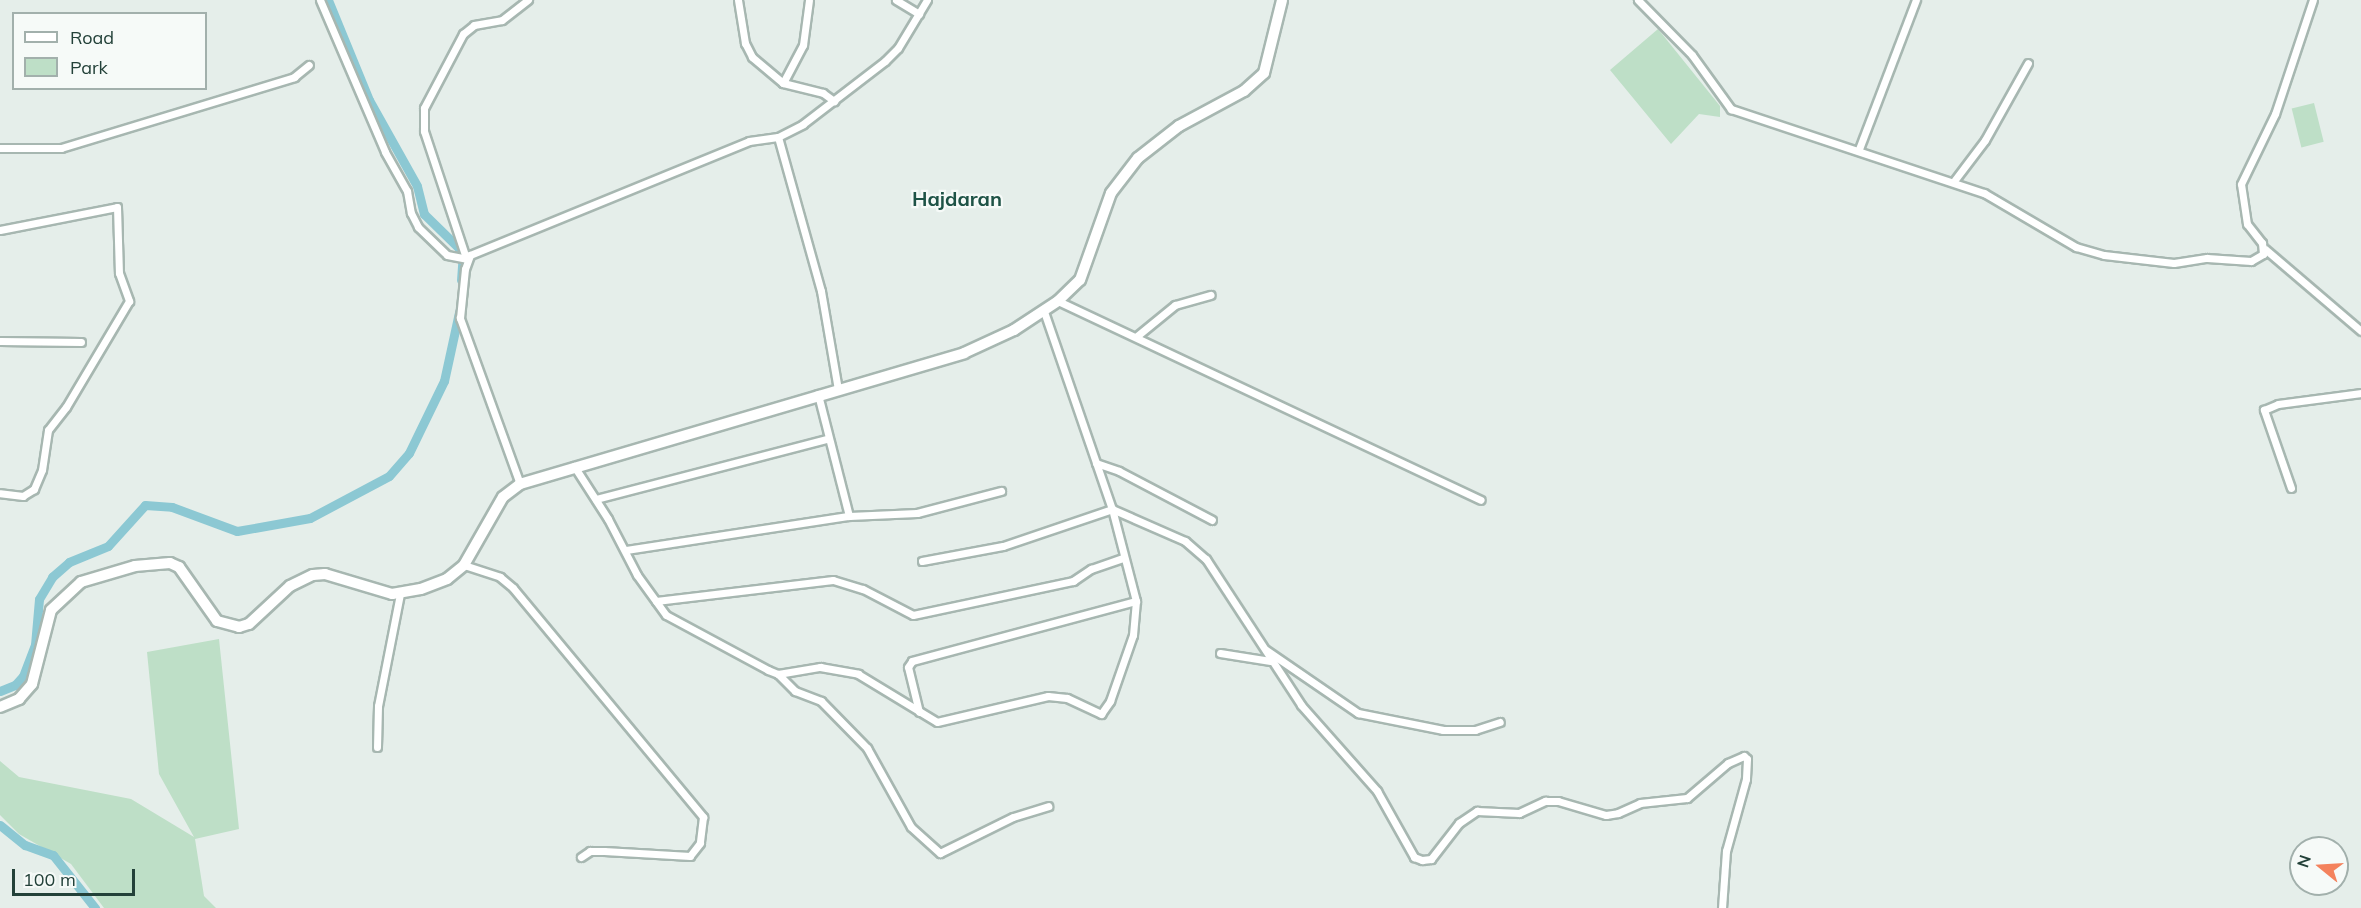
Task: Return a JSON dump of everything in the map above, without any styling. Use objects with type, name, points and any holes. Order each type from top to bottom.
[{"type":"main road","points":[[0,707],[19,699],[32,684],[46,622],[57,601],[81,582],[109,573],[170,563],[179,567],[207,610],[228,626],[249,624],[290,586],[313,575],[325,574],[382,593],[400,594],[447,579],[464,566],[503,497],[520,484],[573,465],[964,353],[1044,311],[1058,301],[1085,272],[1112,193],[1138,158],[1179,126],[1244,91],[1264,73],[1282,0]]},
{"type":"street","points":[[320,0],[385,152],[407,191],[411,213],[418,227],[463,259]]},
{"type":"street","points":[[520,484],[460,318],[463,259],[424,131],[424,108],[462,34],[474,25],[502,20],[528,0]]},
{"type":"street","points":[[738,0],[745,44],[752,57],[783,83],[823,93],[834,101]]},
{"type":"street","points":[[783,83],[803,45],[809,0]]},
{"type":"street","points":[[896,0],[919,14]]},
{"type":"street","points":[[463,259],[484,248],[749,141],[778,136],[834,101],[898,48],[927,0]]},
{"type":"street","points":[[1638,0],[1692,55],[1731,109],[1954,181],[1984,193],[2076,247],[2104,255],[2174,263],[2207,258],[2251,261],[2260,259],[2265,249]]},
{"type":"street","points":[[1859,149],[1916,0]]},
{"type":"street","points":[[2313,0],[2275,114],[2241,184],[2247,224],[2265,249],[2361,331]]},
{"type":"street","points":[[1954,181],[1985,140],[2028,63]]},
{"type":"street","points":[[0,148],[61,148],[294,77],[309,65]]},
{"type":"street","points":[[778,136],[821,291],[838,388]]},
{"type":"street","points":[[0,230],[117,207],[119,273],[129,301],[66,407],[48,429],[43,464],[33,489],[23,496],[0,493]]},
{"type":"street","points":[[1137,336],[1175,304],[1211,295]]},
{"type":"street","points":[[1058,301],[1137,336],[1293,414],[1480,500]]},
{"type":"street","points":[[778,674],[802,668],[840,669],[858,674],[936,722],[1048,696],[1067,698],[1101,714],[1110,701],[1129,646],[1136,601],[1112,509],[1044,311]]},
{"type":"street","points":[[0,342],[81,342]]},
{"type":"street","points":[[2291,488],[2264,410],[2278,404],[2361,393]]},
{"type":"street","points":[[818,394],[827,439],[849,516]]},
{"type":"street","points":[[596,499],[827,439]]},
{"type":"street","points":[[1096,463],[1119,471],[1212,520]]},
{"type":"street","points":[[573,465],[626,550],[637,575],[666,615],[778,674],[795,691],[821,701],[867,748],[911,827],[940,853],[1013,817],[1048,806]]},
{"type":"street","points":[[626,550],[849,516],[917,513],[1001,491]]},
{"type":"street","points":[[922,561],[1003,546],[1112,509],[1169,532],[1206,559],[1266,650],[1270,661],[1309,714],[1377,791],[1414,857],[1422,860],[1431,859],[1459,823],[1477,811],[1519,813],[1545,801],[1558,801],[1606,815],[1618,813],[1640,803],[1687,798],[1728,764],[1744,756],[1747,759],[1746,779],[1726,851],[1722,908]]},
{"type":"street","points":[[656,601],[833,580],[870,592],[913,615],[1073,581],[1091,568],[1123,558]]},
{"type":"street","points":[[464,566],[500,577],[513,588],[703,817],[700,843],[690,856],[590,851],[580,857]]},
{"type":"street","points":[[377,747],[378,706],[400,594]]},
{"type":"street","points":[[919,712],[908,667],[912,661],[1136,601]]},
{"type":"street","points":[[1266,650],[1358,713],[1443,730],[1475,730],[1500,722]]},
{"type":"street","points":[[1220,653],[1270,661]]},
{"type":"green space","points":[[1658,29],[1720,106],[1720,117],[1699,114],[1671,144],[1610,70]]},
{"type":"green space","points":[[2314,103],[2324,142],[2301,147],[2292,109]]},
{"type":"green space","points":[[219,639],[239,829],[195,839],[204,896],[216,908],[104,908],[71,864],[19,834],[0,815],[0,761],[19,777],[131,799],[194,837],[159,774],[147,652]]},
{"type":"waterway","points":[[328,0],[369,100],[417,186],[424,214],[463,252],[461,280]]},
{"type":"waterway","points":[[0,691],[15,685],[23,676],[35,645],[39,599],[52,577],[69,562],[108,546],[145,505],[172,507],[237,531],[310,518],[389,476],[409,453],[444,381],[459,312]]},
{"type":"waterway","points":[[0,825],[25,845],[53,855],[95,908]]},
{"type":"district","name":"Hajdaran","points":[[957,198]]}]
